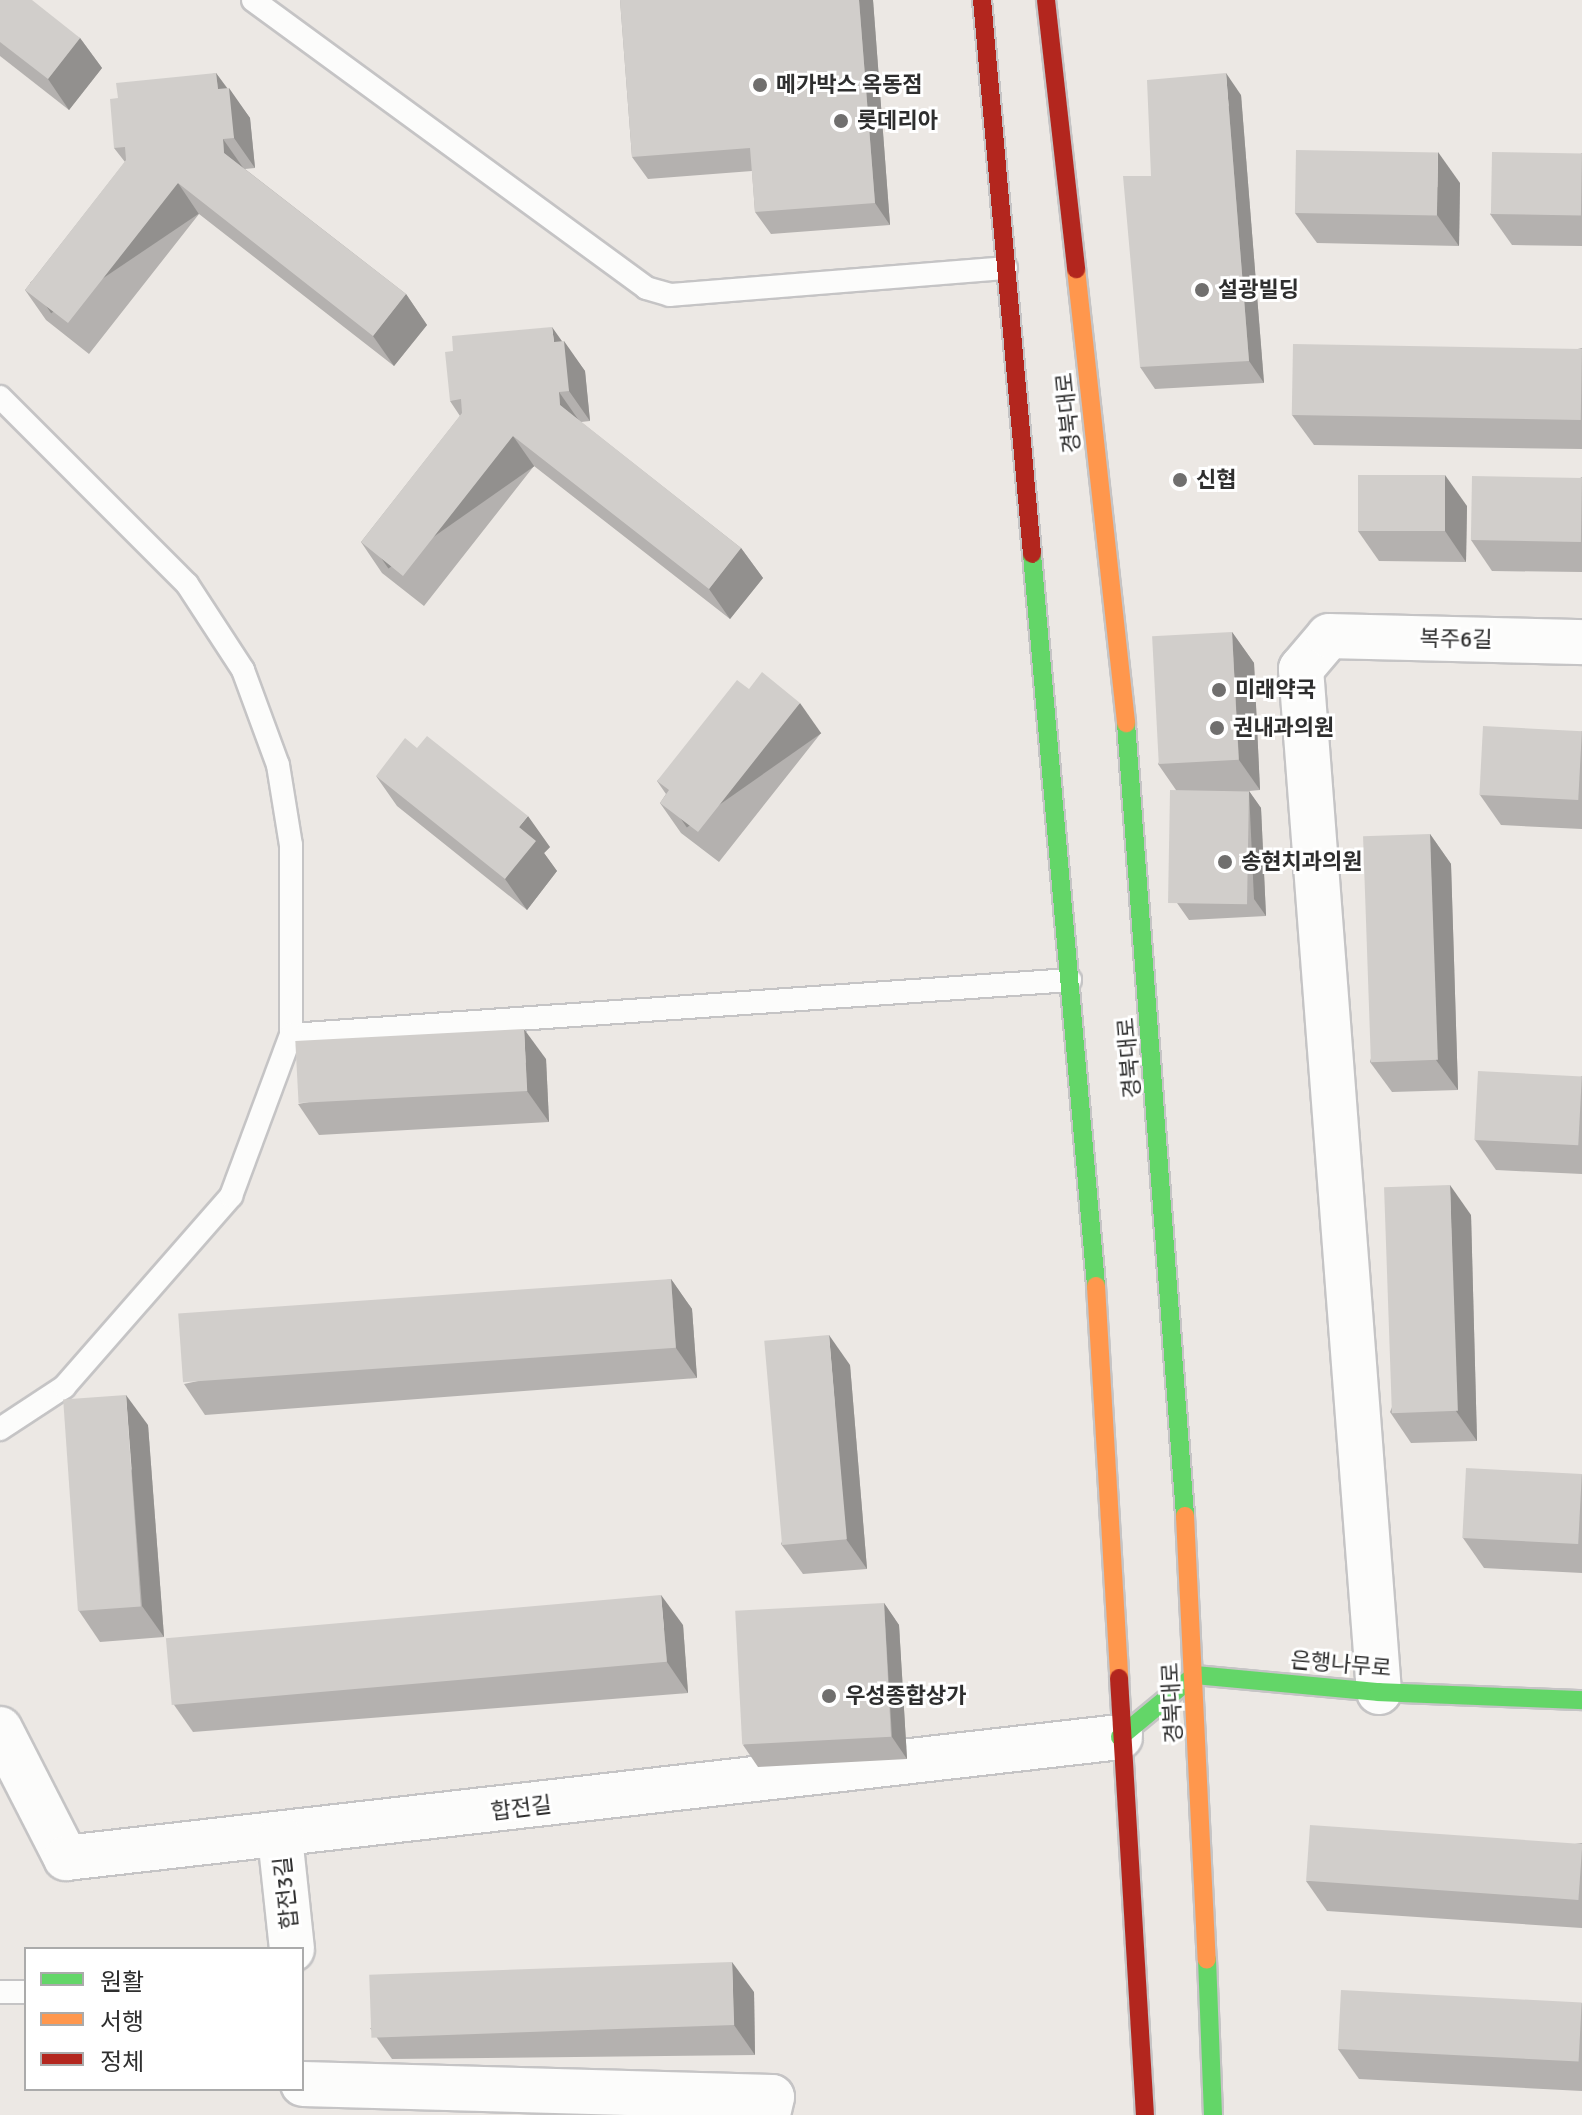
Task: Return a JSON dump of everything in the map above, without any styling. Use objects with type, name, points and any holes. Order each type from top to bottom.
[{"type":"street","points":[[982,0],[1094,1248],[1120,1737],[1145,2115]]},
{"type":"street","name":"경북대로","points":[[1046,0],[1125,707],[1195,1675],[1213,2115]]},
{"type":"street","name":"복주6길","points":[[1379,1692],[1301,669],[1329,636],[1582,642]]},
{"type":"street","points":[[1120,1737],[1195,1675]]},
{"type":"street","name":"은행나무로","points":[[1195,1675],[1379,1692],[1582,1700]]},
{"type":"street","name":"합전길","points":[[0,1729],[66,1858],[280,1837],[1120,1737]]},
{"type":"street","name":"합전3길","points":[[280,1837],[292,1947]]},
{"type":"street","points":[[304,2084],[772,2097],[768,2115]]},
{"type":"street","points":[[301,2115],[303,2091]]},
{"type":"lane","points":[[253,0],[646,288],[670,295],[1006,268]]},
{"type":"lane","points":[[0,397],[187,584],[243,670],[278,765],[291,845],[291,1035],[231,1196],[64,1387],[0,1429]]},
{"type":"lane","points":[[291,1035],[1070,980]]},
{"type":"lane","points":[[0,1992],[24,1992]]},
{"type":"building","points":[[0,0],[32,0],[80,38],[48,79],[0,42]]},
{"type":"building","name":"메가박스 옥동점","points":[[620,0],[859,0],[875,203],[755,212],[750,148],[632,157]]},
{"type":"building","points":[[216,73],[218,89],[229,88],[234,138],[223,139],[224,153],[406,294],[373,336],[178,183],[68,323],[25,290],[126,160],[125,147],[114,148],[110,99],[118,98],[116,83]]},
{"type":"building","name":"설광빌딩","points":[[1226,73],[1249,361],[1140,367],[1123,176],[1151,176],[1147,80]]},
{"type":"building","points":[[1296,150],[1438,152],[1437,215],[1295,213]]},
{"type":"building","points":[[1492,152],[1582,154],[1581,216],[1491,214]]},
{"type":"building","points":[[552,327],[554,342],[564,341],[569,391],[559,392],[560,405],[741,548],[709,589],[513,436],[403,576],[361,542],[462,413],[461,399],[450,401],[445,352],[453,351],[452,336]]},
{"type":"building","points":[[1293,344],[1582,349],[1581,420],[1292,415]]},
{"type":"building","points":[[1358,475],[1445,475],[1445,531],[1358,531]]},
{"type":"building","points":[[1472,476],[1582,478],[1581,542],[1471,540]]},
{"type":"building","points":[[1232,632],[1239,760],[1159,764],[1152,636]]},
{"type":"building","points":[[762,672],[800,703],[698,832],[660,803],[669,790],[657,781],[737,680],[749,689]]},
{"type":"building","points":[[1483,726],[1582,731],[1578,800],[1479,795]]},
{"type":"building","points":[[427,736],[528,816],[519,827],[536,841],[505,879],[376,776],[405,738],[417,748]]},
{"type":"building","name":"송현치과의원","points":[[1170,790],[1249,791],[1247,904],[1168,903]]},
{"type":"building","points":[[1430,834],[1438,1060],[1371,1062],[1363,836]]},
{"type":"building","points":[[524,1029],[527,1091],[299,1103],[295,1041]]},
{"type":"building","points":[[1478,1071],[1582,1076],[1578,1145],[1474,1140]]},
{"type":"building","points":[[1450,1185],[1458,1411],[1392,1413],[1384,1187]]},
{"type":"building","points":[[671,1279],[676,1348],[183,1382],[178,1313]]},
{"type":"building","points":[[829,1335],[847,1539],[782,1545],[764,1341]]},
{"type":"building","points":[[126,1395],[141,1606],[78,1611],[63,1399]]},
{"type":"building","points":[[1466,1468],[1582,1474],[1578,1544],[1462,1538]]},
{"type":"building","points":[[661,1595],[667,1662],[172,1705],[166,1638]]},
{"type":"building","name":"우성종합상가","points":[[884,1603],[891,1737],[742,1745],[735,1611]]},
{"type":"building","points":[[1310,1825],[1582,1844],[1578,1900],[1306,1881]]},
{"type":"building","points":[[732,1962],[734,2025],[371,2038],[369,1975]]},
{"type":"building","points":[[1341,1990],[1582,2003],[1579,2062],[1338,2049]]},
{"type":"traffic: fast","points":[[1032,554],[1096,1286]]},
{"type":"traffic: fast","points":[[1126,723],[1185,1516]]},
{"type":"traffic: fast","points":[[1120,1737],[1195,1675],[1379,1692],[1582,1700]]},
{"type":"traffic: fast","points":[[1207,1959],[1213,2115]]},
{"type":"traffic: slow","points":[[1076,269],[1126,723]]},
{"type":"traffic: slow","points":[[1096,1286],[1119,1678]]},
{"type":"traffic: slow","points":[[1185,1516],[1207,1959]]},
{"type":"traffic: jam","points":[[982,0],[1032,554]]},
{"type":"traffic: jam","points":[[1046,0],[1076,269]]},
{"type":"traffic: jam","points":[[1119,1678],[1145,2115]]},
{"type":"place","name":"메가박스 옥동점","points":[[760,85]]},
{"type":"place","name":"롯데리아","points":[[841,121]]},
{"type":"place","name":"설광빌딩","points":[[1202,290]]},
{"type":"place","name":"신협","points":[[1180,480]]},
{"type":"place","name":"미래약국","points":[[1219,690]]},
{"type":"place","name":"권내과의원","points":[[1217,728]]},
{"type":"place","name":"송현치과의원","points":[[1225,862]]},
{"type":"place","name":"우성종합상가","points":[[829,1696]]}]
